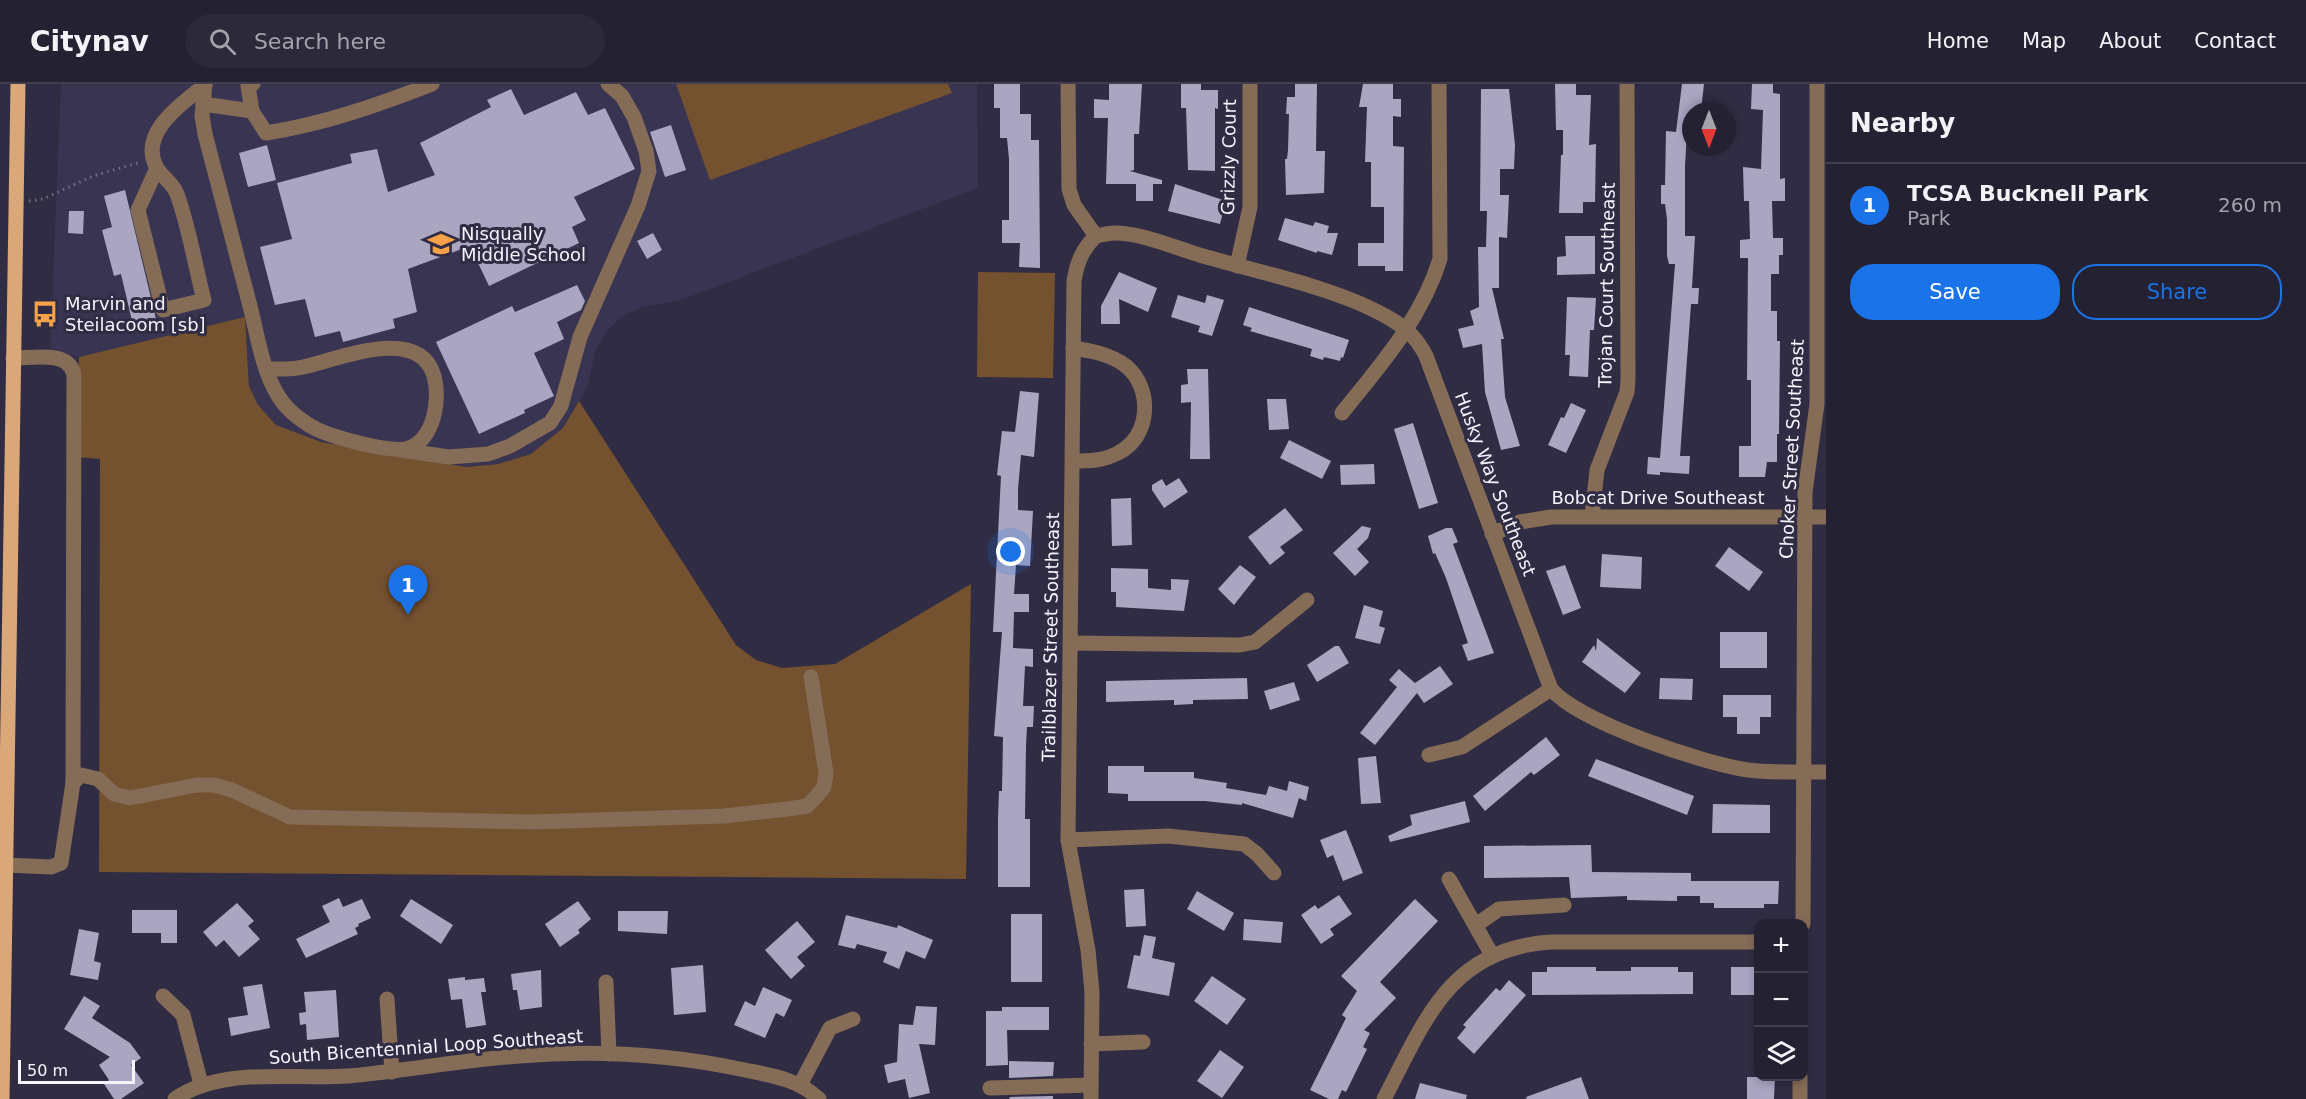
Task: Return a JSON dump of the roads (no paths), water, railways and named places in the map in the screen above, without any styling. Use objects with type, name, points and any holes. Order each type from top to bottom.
[{"type":"main road","points":[[2,1099],[6,415],[13,358],[18,84]]},
{"type":"street","points":[[205,84],[203,104],[205,134],[267,369],[285,405],[314,428],[339,438],[449,457],[488,454],[510,447],[550,423],[561,406],[580,337],[638,206],[649,171],[646,151],[634,117],[622,96],[608,84]]},
{"type":"street","points":[[156,163],[177,193],[204,300],[163,310],[138,210],[156,163],[154,140],[166,118],[205,84]]},
{"type":"street","points":[[250,85],[252,111],[266,133],[378,105],[432,84]]},
{"type":"street","points":[[1068,84],[1069,189],[1074,205],[1096,236]]},
{"type":"street","name":"Grizzly Court","points":[[1237,266],[1250,207],[1250,84]]},
{"type":"street","points":[[1342,413],[1408,330],[1434,278],[1440,259],[1439,84]]},
{"type":"street","name":"Trojan Court Southeast","points":[[1592,516],[1598,470],[1627,392],[1628,84]]},
{"type":"street","name":"Choker Street Southeast","points":[[1803,919],[1805,516],[1807,468],[1813,448],[1817,404],[1817,84]]},
{"type":"street","points":[[203,104],[252,111]]},
{"type":"street","name":"Husky Way Southeast","points":[[1096,236],[1114,233],[1145,239],[1237,266],[1353,302],[1387,317],[1408,330],[1426,356],[1551,689],[1562,701],[1584,714],[1691,756],[1748,770],[1826,772]]},
{"type":"street","name":"Trailblazer Street Southeast","points":[[1091,1092],[1088,950],[1068,840],[1074,281],[1077,263],[1086,245],[1096,236]]},
{"type":"street","points":[[267,369],[301,368],[393,347],[410,351],[424,360],[433,373],[437,392],[435,412],[422,437],[409,448],[394,448]]},
{"type":"street","points":[[1073,348],[1106,355],[1125,365],[1135,374],[1144,394],[1145,405],[1142,428],[1134,441],[1120,452],[1100,460],[1073,461]]},
{"type":"street","points":[[5,865],[51,867],[61,863],[73,783],[73,366],[57,358],[13,358]]},
{"type":"street","name":"Bobcat Drive Southeast","points":[[1492,534],[1536,519],[1592,516],[1826,516]]},
{"type":"street","points":[[1070,643],[1240,645],[1255,642],[1308,600]]},
{"type":"street","points":[[73,783],[81,775],[89,775],[114,794],[130,798],[197,785],[214,785],[243,795],[290,817],[532,822],[764,813],[807,806],[824,787],[826,773],[812,677]]},
{"type":"street","points":[[1429,755],[1462,747],[1551,689]]},
{"type":"street","points":[[1068,840],[1168,836],[1244,844],[1257,854],[1274,873]]},
{"type":"street","points":[[1449,879],[1492,955]]},
{"type":"street","points":[[1476,925],[1499,909],[1564,905]]},
{"type":"street","points":[[1384,1099],[1426,1017],[1445,990],[1467,970],[1492,955],[1520,945],[1550,942],[1754,942]]},
{"type":"street","points":[[606,982],[609,1054]]},
{"type":"street","points":[[163,996],[183,1015],[201,1084]]},
{"type":"street","points":[[387,999],[392,1072]]},
{"type":"street","points":[[800,1085],[830,1028],[853,1019]]},
{"type":"street","points":[[1091,1044],[1143,1042]]},
{"type":"street","name":"South Bicentennial Loop Southeast","points":[[175,1099],[201,1084],[230,1079],[331,1077],[392,1072],[518,1056],[609,1054],[722,1065],[786,1079],[800,1085],[819,1099]]},
{"type":"street","points":[[1800,1081],[1800,1099]]},
{"type":"street","points":[[990,1088],[1091,1092]]},
{"type":"place","name":"Nisqually Middle School","points":[[441,244]]},
{"type":"place","name":"Marvin and Steilacoom [sb]","points":[[45,314]]},
{"type":"place","name":"TCSA Bucknell Park","points":[[408,615]]}]
